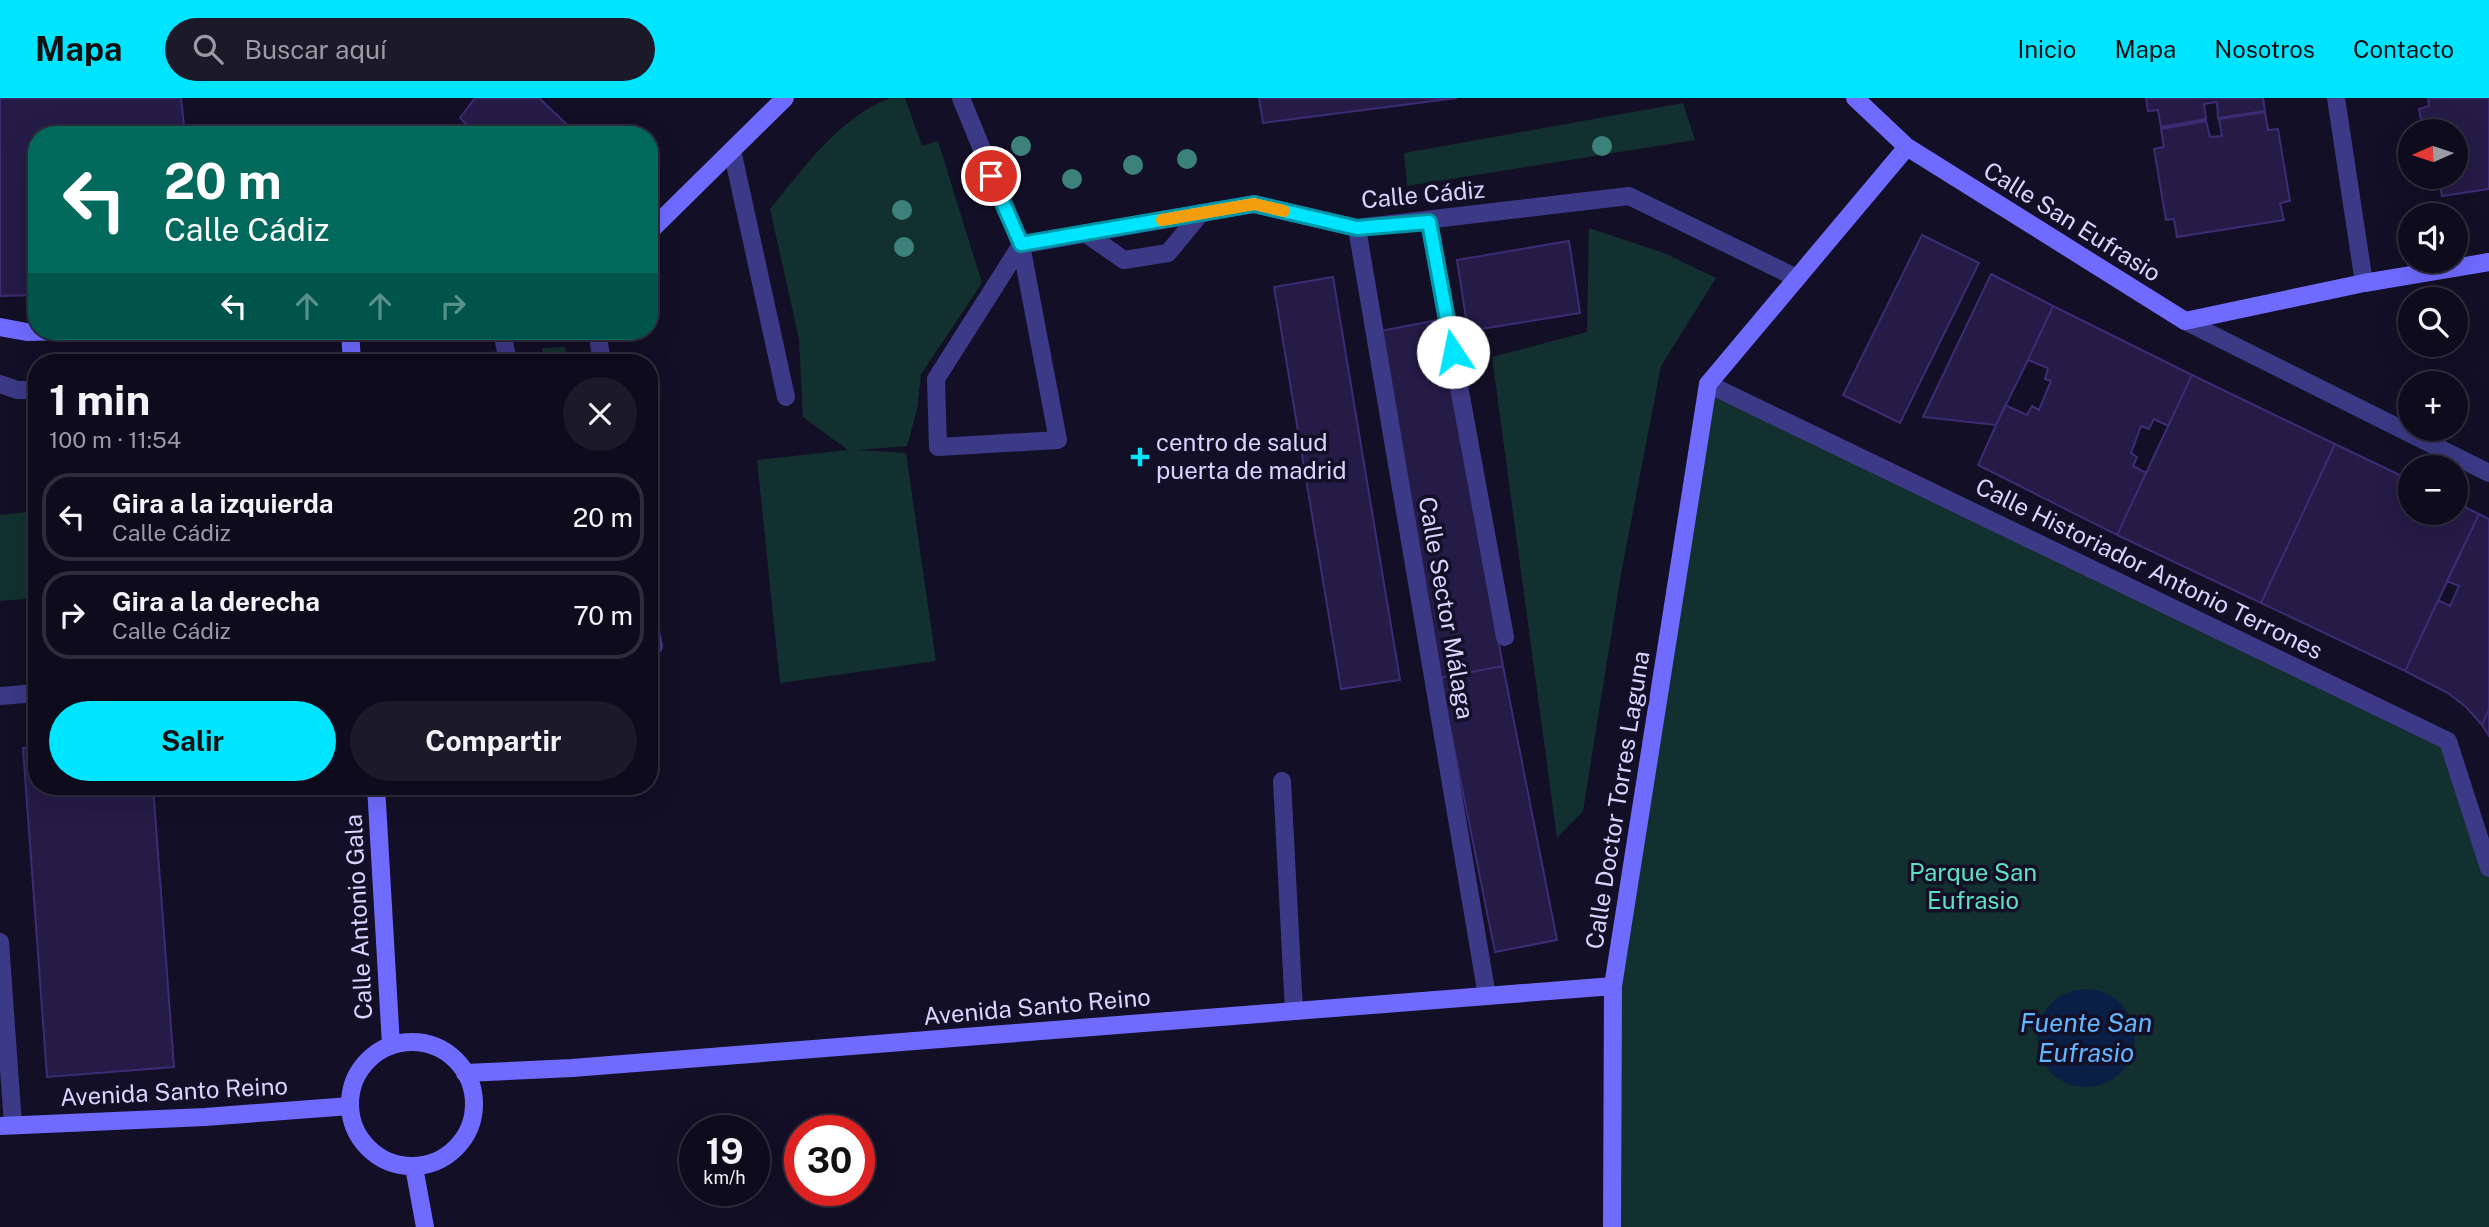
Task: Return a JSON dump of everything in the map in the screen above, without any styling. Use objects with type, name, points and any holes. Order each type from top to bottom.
[{"type":"street","points":[[658,223],[785,98]]},
{"type":"street","name":"Calle San Eufrasio","points":[[1855,98],[1907,148],[2185,321],[2489,473]]},
{"type":"street","points":[[2336,98],[2364,283]]},
{"type":"street","points":[[957,101],[1021,244],[1058,440],[938,447],[936,379],[1021,244]]},
{"type":"street","points":[[1708,384],[1907,148]]},
{"type":"street","points":[[732,150],[786,397]]},
{"type":"street","name":"Calle Cádiz","points":[[1021,244],[1254,204],[1357,228],[1429,222],[1629,196],[1797,278]]},
{"type":"street","points":[[1085,233],[1124,260],[1168,253],[1201,213]]},
{"type":"street","points":[[1429,222],[1505,637]]},
{"type":"street","name":"Calle Sector Málaga","points":[[1357,228],[1488,996]]},
{"type":"street","points":[[2185,321],[2364,283],[2489,261]]},
{"type":"street","points":[[0,327],[28,332]]},
{"type":"street","points":[[0,384],[17,390],[28,390]]},
{"type":"street","name":"Calle Historiador Antonio Terrones","points":[[1708,384],[2448,741],[2489,868]]},
{"type":"street","name":"Calle Doctor Torres Laguna","points":[[1612,1227],[1613,986],[1708,384]]},
{"type":"street","points":[[0,696],[28,694]]},
{"type":"street","points":[[1282,781],[1294,1011]]},
{"type":"street","name":"Calle Antonio Gala","points":[[377,795],[391,1045]]},
{"type":"street","points":[[0,942],[6,1126]]},
{"type":"street","name":"Avenida Santo Reino","points":[[465,1073],[572,1068],[1613,986]]},
{"type":"street","points":[[412,1042],[433,1045],[451,1056],[465,1073],[473,1092],[473,1114],[466,1134],[453,1151],[435,1162],[414,1167],[395,1164],[377,1156],[363,1143],[353,1125],[350,1106],[352,1087],[360,1069],[374,1055],[391,1045],[412,1042]]},
{"type":"street","name":"Avenida Santo Reino","points":[[6,1126],[350,1106]]},
{"type":"street","points":[[414,1167],[425,1227]]},
{"type":"green space","points":[[890,98],[905,98],[922,146],[938,141],[982,283],[921,374],[917,410],[907,446],[858,450],[906,453],[936,661],[780,683],[757,460],[848,450],[803,417],[799,339],[770,209],[838,131],[871,107]]},
{"type":"green space","points":[[1683,103],[1695,140],[1407,186],[1404,153]]},
{"type":"green space","points":[[1589,228],[1664,253],[1716,278],[1661,366],[1621,574],[1583,811],[1557,838],[1492,357],[1587,332]]},
{"type":"green space","points":[[565,347],[566,354],[543,354],[542,348]]},
{"type":"green space","name":"Parque San Eufrasio","points":[[1708,384],[2448,741],[2489,868],[2489,1227],[1612,1227],[1613,986]]},
{"type":"green space","points":[[28,512],[28,599],[0,601],[0,515]]},
{"type":"water","name":"Fuente San Eufrasio","points":[[2086,989],[2105,992],[2121,1003],[2132,1019],[2135,1038],[2132,1057],[2121,1073],[2105,1084],[2086,1087],[2067,1084],[2051,1073],[2040,1057],[2037,1038],[2040,1019],[2051,1003],[2067,992]]},
{"type":"building","points":[[0,98],[181,98],[184,126],[28,126],[28,295],[0,296]]},
{"type":"building","points":[[475,98],[539,98],[569,126],[468,126],[460,118]]},
{"type":"building","points":[[1259,98],[1457,98],[1263,123]]},
{"type":"building","points":[[2146,98],[2263,98],[2265,111],[2218,118],[2217,102],[2204,104],[2206,119],[2161,127],[2158,110],[2148,111]]},
{"type":"building","points":[[2428,98],[2489,98],[2489,189],[2442,196],[2441,189],[2468,189],[2468,119],[2421,119],[2419,109],[2429,106]]},
{"type":"building","points":[[2265,112],[2268,130],[2278,129],[2290,201],[2280,203],[2284,220],[2177,237],[2174,219],[2166,220],[2154,149],[2164,147],[2161,129],[2206,121],[2210,137],[2222,136],[2219,119]]},
{"type":"building","points":[[1922,235],[1979,263],[1900,423],[1843,395]]},
{"type":"building","points":[[1569,241],[1580,313],[1468,331],[1457,260]]},
{"type":"building","points":[[1991,274],[2053,306],[2028,360],[1996,425],[1923,417]]},
{"type":"building","points":[[1333,277],[1400,680],[1341,689],[1274,287]]},
{"type":"building","points":[[2053,306],[2192,375],[2168,426],[2154,419],[2149,429],[2141,426],[2131,453],[2137,457],[2133,466],[2146,473],[2117,535],[1978,465],[2005,405],[2027,415],[2032,406],[2039,410],[2051,381],[2045,379],[2048,368],[2028,360]]},
{"type":"building","points":[[1438,320],[1503,666],[1440,678],[1375,332]]},
{"type":"building","points":[[2192,375],[2335,444],[2261,603],[2117,535]]},
{"type":"building","points":[[2335,444],[2398,474],[2398,525],[2468,525],[2468,508],[2479,514],[2405,671],[2261,603]]},
{"type":"building","points":[[2479,514],[2489,519],[2489,709],[2482,725],[2466,707],[2448,693],[2405,671],[2438,600],[2450,606],[2459,586],[2447,581]]},
{"type":"building","points":[[1503,666],[1557,940],[1495,952],[1440,678]]},
{"type":"building","points":[[2489,709],[2489,736],[2482,725]]},
{"type":"building","points":[[23,748],[28,748],[28,795],[154,795],[174,1067],[47,1077]]},
{"type":"slow traffic","points":[[1162,220],[1254,204],[1284,211]]},
{"type":"place","name":"centro de salud puerta de madrid","points":[[1140,457]]},
{"type":"route","points":[[991,176],[1021,244],[1254,204],[1357,228],[1429,222],[1453,352]]}]
